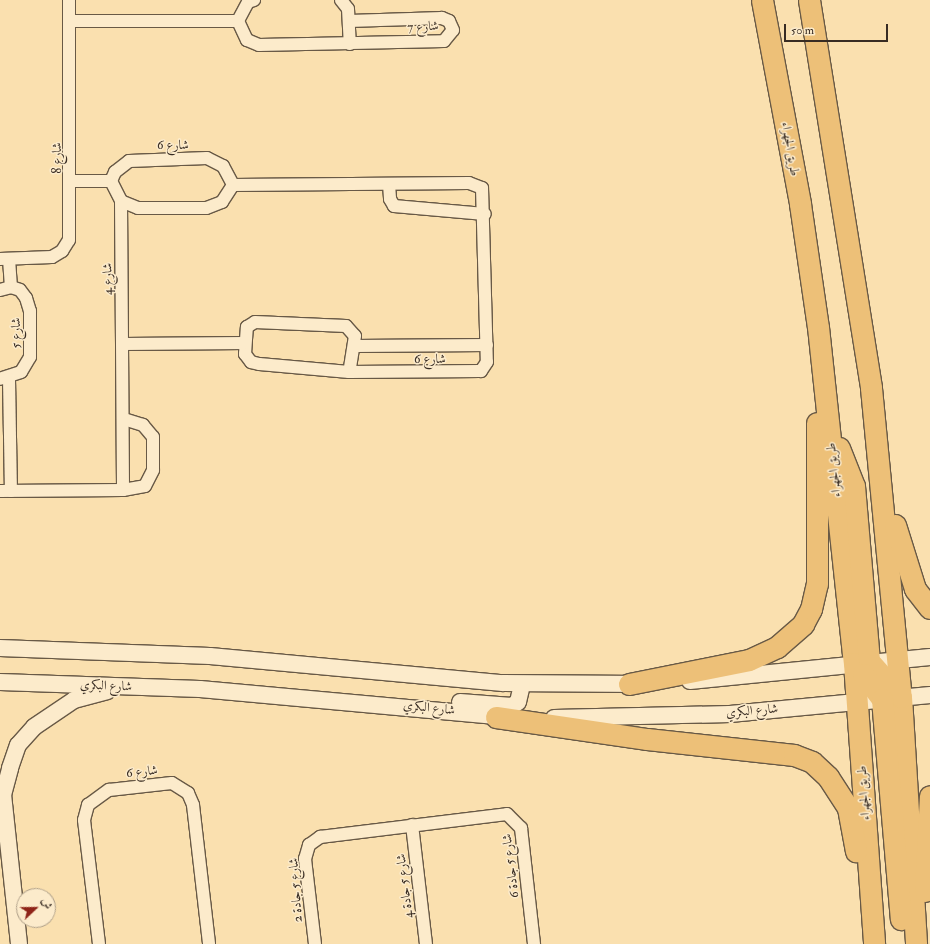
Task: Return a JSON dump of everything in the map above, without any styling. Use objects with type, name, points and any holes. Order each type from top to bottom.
[{"type":"highway","name":"طريق الجهراء","points":[[762,0],[800,204],[818,327],[828,417],[854,486],[862,662],[857,701],[874,944]]},
{"type":"highway","points":[[809,0],[815,29],[871,388],[903,557],[915,589],[930,608]]},
{"type":"highway","points":[[629,684],[749,660],[794,635],[811,609],[817,584],[818,327]]},
{"type":"highway","points":[[871,388],[898,659],[892,698],[903,944]]},
{"type":"highway","points":[[862,662],[892,698],[916,944]]},
{"type":"highway","points":[[496,717],[647,739],[752,748],[794,755],[812,762],[828,777],[848,808],[874,944]]},
{"type":"highway","points":[[922,944],[930,796]]},
{"type":"main road","points":[[0,648],[210,656],[522,684],[629,684],[930,657]]},
{"type":"main road","name":"شارع البكري","points":[[0,682],[208,689],[434,708],[496,717],[609,718],[730,714],[930,695]]},
{"type":"main road","points":[[434,708],[456,702],[512,706],[518,702],[522,684]]},
{"type":"main road","points":[[19,944],[3,795],[18,745],[34,727],[74,700],[127,687]]},
{"type":"street","name":"شارع 8","points":[[4,259],[52,257],[62,251],[71,228],[69,0]]},
{"type":"street","points":[[70,21],[238,21],[248,2],[254,0]]},
{"type":"street","points":[[342,0],[348,9],[350,44]]},
{"type":"street","points":[[815,29],[816,0]]},
{"type":"street","name":"شارع 7","points":[[238,21],[247,40],[259,45],[444,41],[453,30],[449,21],[442,18],[349,20]]},
{"type":"street","name":"شارع 6","points":[[111,181],[121,165],[134,160],[208,158],[223,166],[233,185],[476,184],[484,194],[487,344],[485,368],[475,373],[349,372],[259,364],[246,357],[245,343]]},
{"type":"street","points":[[71,181],[111,181]]},
{"type":"street","name":"شارع 4","points":[[111,181],[121,202],[123,490]]},
{"type":"street","points":[[389,184],[390,199],[397,207],[485,214]]},
{"type":"street","points":[[121,202],[138,208],[206,208],[222,202],[233,185]]},
{"type":"street","name":"شارع 5","points":[[4,259],[5,288],[20,290],[30,311],[30,357],[21,372],[5,379],[5,491]]},
{"type":"street","points":[[123,344],[245,343],[247,327],[255,322],[346,326],[354,333],[354,346],[349,372]]},
{"type":"street","name":"شارع 6","points":[[354,346],[487,344]]},
{"type":"street","points":[[5,491],[123,490],[145,486],[153,470],[153,436],[149,429],[134,420],[123,419]]},
{"type":"street","name":"شارع 6","points":[[99,944],[84,820],[88,805],[108,790],[172,783],[188,793],[193,805],[209,944]]},
{"type":"street","name":"شارع 5 جادة 6","points":[[412,825],[507,814],[514,818],[521,828],[534,944]]},
{"type":"street","name":"شارع 5 جادة 2","points":[[315,944],[305,859],[309,845],[320,837],[412,825]]},
{"type":"street","name":"شارع 5 جادة 4","points":[[412,825],[426,944]]}]
